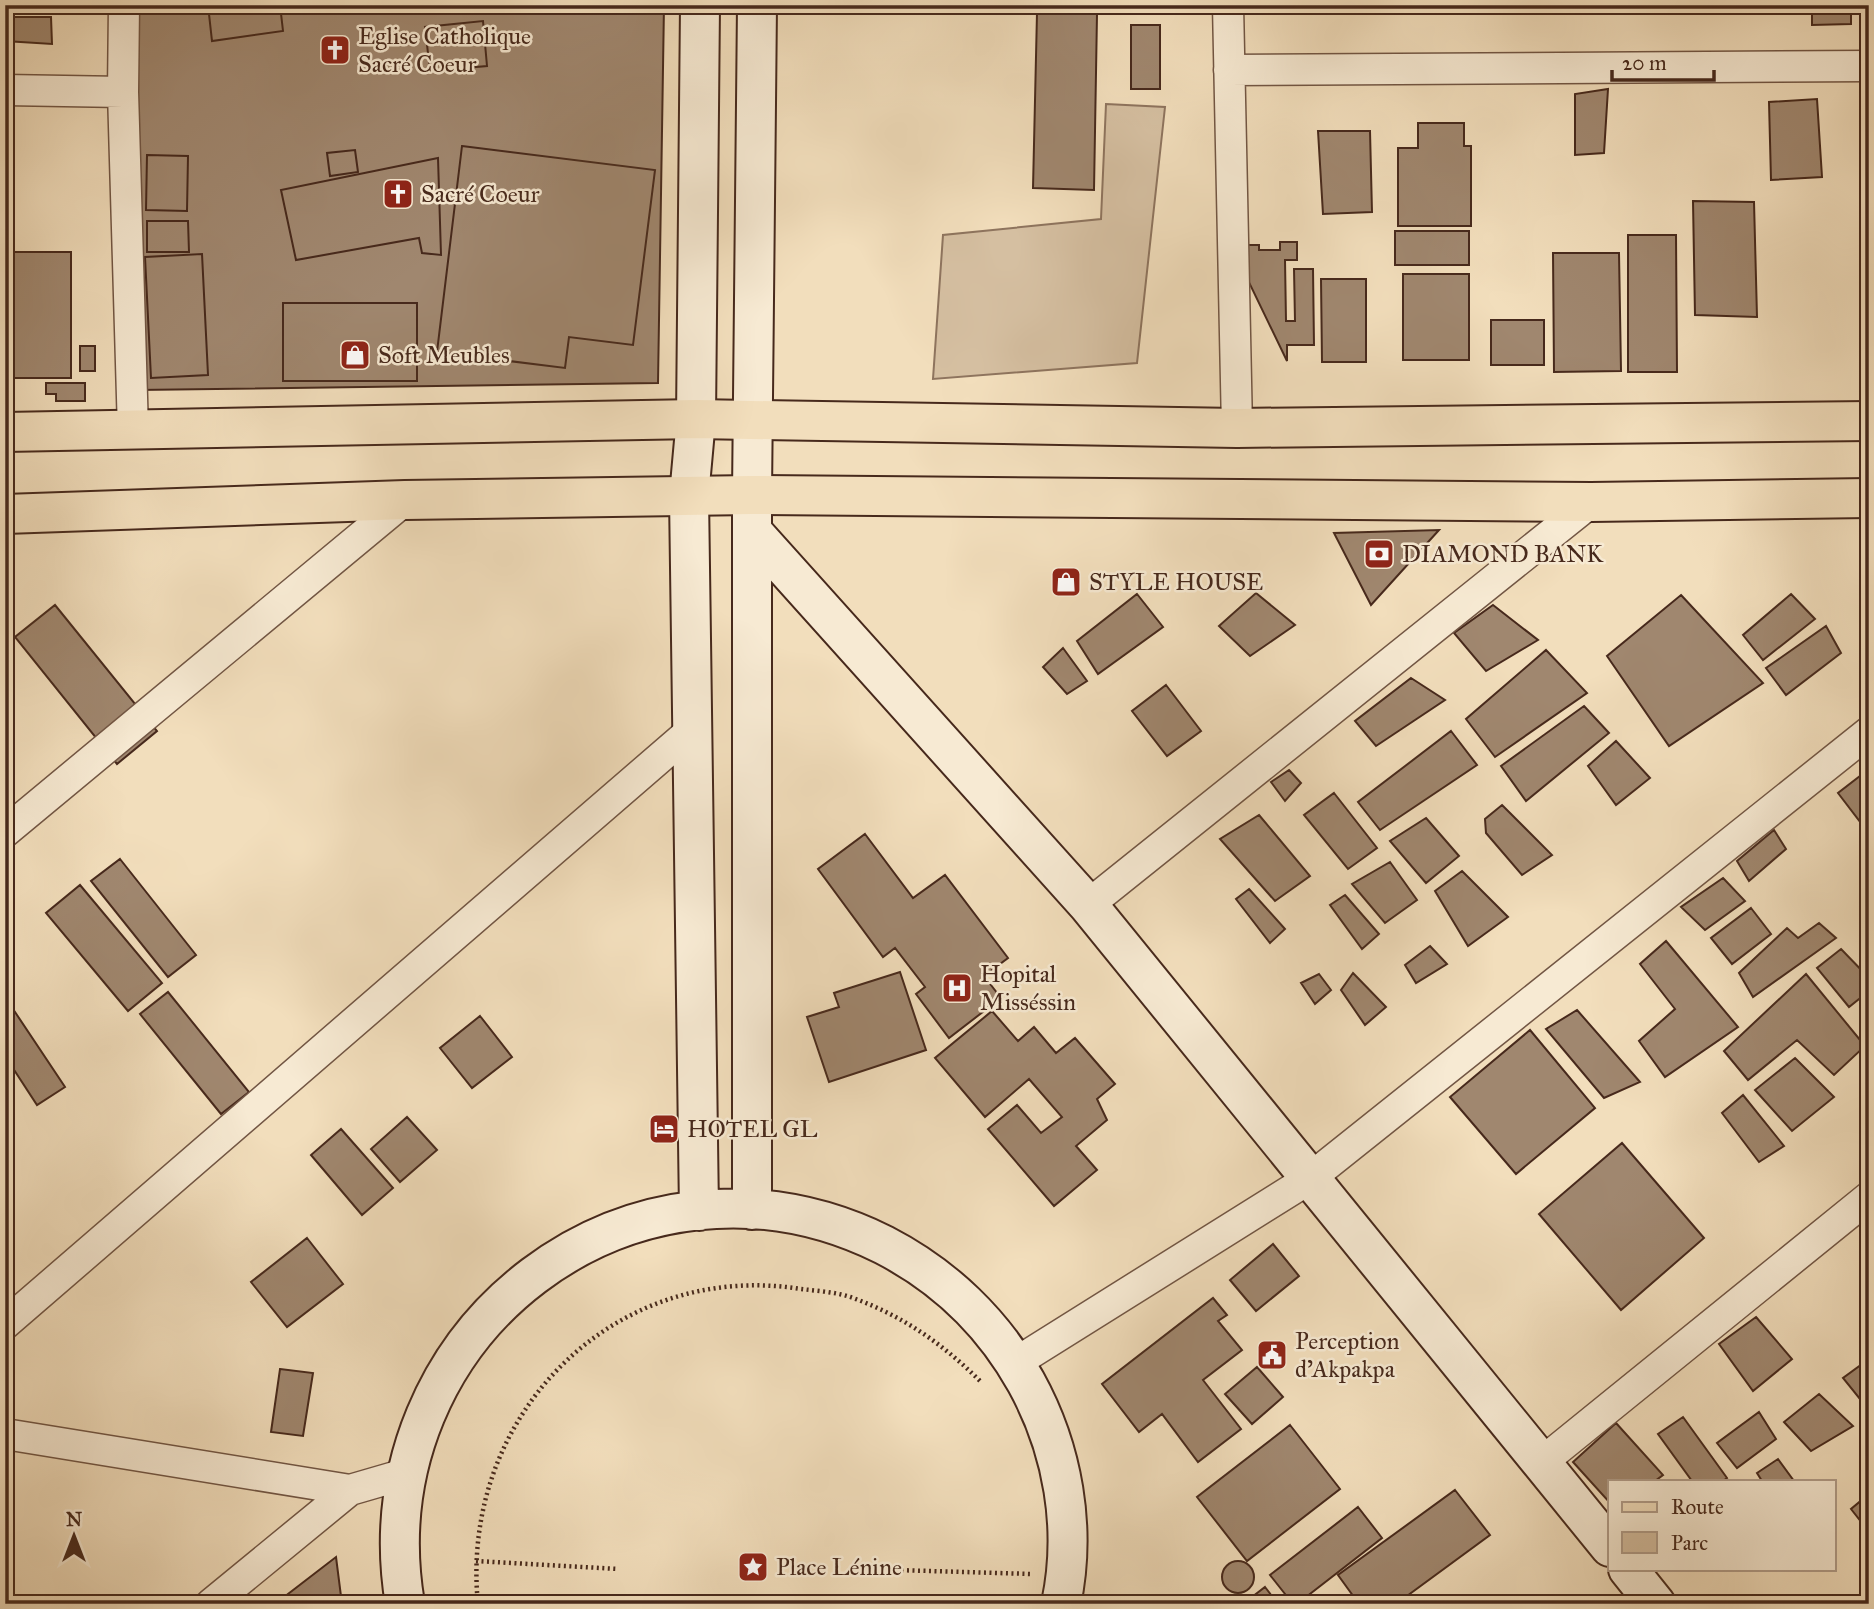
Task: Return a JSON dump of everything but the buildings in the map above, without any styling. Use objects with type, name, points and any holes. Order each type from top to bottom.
[{"type":"main road","points":[[699,1212],[689,496],[696,419],[700,5]]},
{"type":"main road","points":[[752,1210],[752,513],[757,5]]},
{"type":"main road","points":[[5,432],[696,419],[1237,428],[1869,421]]},
{"type":"main road","points":[[5,514],[405,500],[689,496],[752,513],[1869,498]]},
{"type":"main road","points":[[752,513],[1088,905],[1608,1544]]},
{"type":"main road","points":[[405,1604],[399,1528],[405,1474],[414,1441],[442,1378],[461,1349],[507,1297],[533,1275],[593,1240],[659,1218],[699,1212],[752,1210],[788,1214],[840,1227],[900,1253],[927,1270],[976,1312],[1016,1363],[1038,1404],[1055,1447],[1065,1492],[1068,1539],[1061,1604]]},
{"type":"main road","points":[[1629,1570],[1656,1604]]},
{"type":"street","points":[[124,5],[123,92],[133,431]]},
{"type":"street","points":[[1228,5],[1237,428]]},
{"type":"street","points":[[1229,70],[1869,66]]},
{"type":"street","points":[[5,90],[123,92]]},
{"type":"street","points":[[5,832],[405,500]]},
{"type":"street","points":[[1088,905],[1591,502]]},
{"type":"street","points":[[5,1324],[692,730]]},
{"type":"street","points":[[1016,1363],[1309,1179],[1869,733]]},
{"type":"street","points":[[1542,1462],[1869,1197]]},
{"type":"street","points":[[5,1434],[350,1490]]},
{"type":"street","points":[[211,1604],[350,1490],[405,1474]]},
{"type":"path","points":[[478,1604],[476,1561],[483,1501],[495,1465],[512,1429],[533,1396],[559,1367],[589,1341],[622,1320],[657,1303],[694,1291],[733,1284],[772,1283],[850,1296],[921,1330],[952,1353],[988,1391]]},
{"type":"path","points":[[476,1561],[618,1569]]},
{"type":"path","points":[[896,1570],[1036,1574]]},
{"type":"green space","points":[[1106,104],[1165,107],[1137,363],[933,379],[943,235],[1101,219]]},
{"type":"place","name":"Eglise Catholique Sacré Coeur","points":[[335,50]]},
{"type":"place","name":"Sacré Coeur","points":[[398,194]]},
{"type":"place","name":"Soft Meubles","points":[[355,355]]},
{"type":"place","name":"DIAMOND BANK","points":[[1379,554]]},
{"type":"place","name":"STYLE HOUSE","points":[[1066,582]]},
{"type":"place","name":"Hopital Misséssin","points":[[957,988]]},
{"type":"place","name":"HOTEL GL","points":[[664,1129]]},
{"type":"place","name":"Perception d'Akpakpa","points":[[1272,1355]]},
{"type":"place","name":"Place Lénine","points":[[753,1567]]}]
